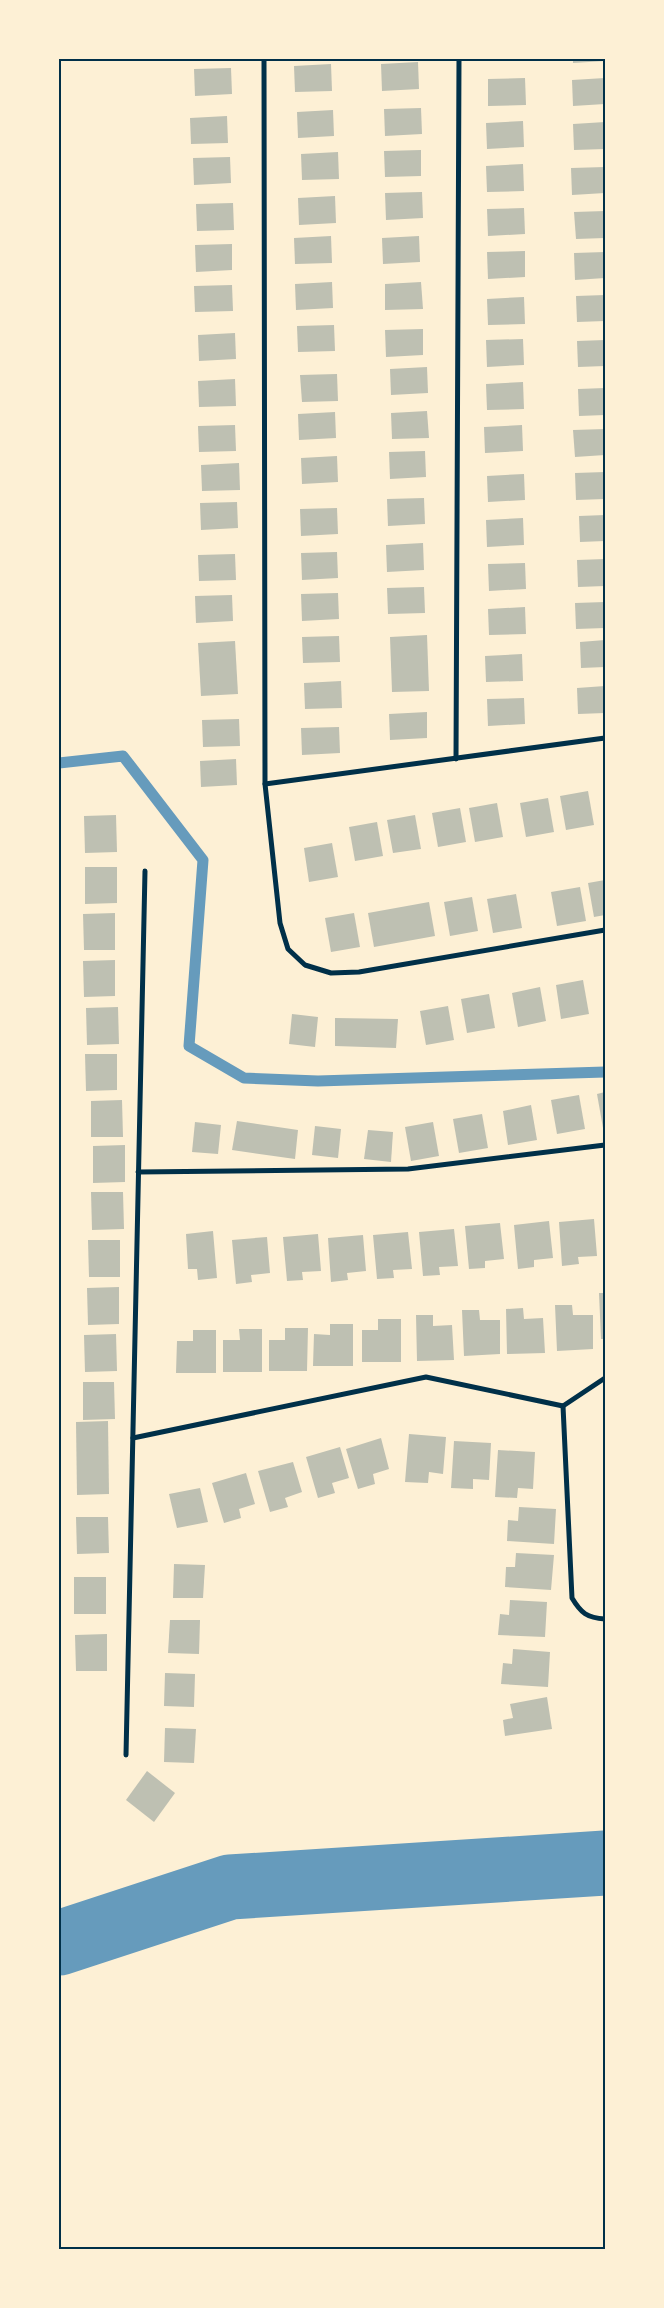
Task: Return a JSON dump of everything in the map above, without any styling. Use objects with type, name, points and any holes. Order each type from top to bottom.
[{"type":"street","points":[[264,59],[265,784],[280,923],[288,949],[305,965],[331,973],[359,972],[605,930]]},
{"type":"street","points":[[456,759],[459,59]]},
{"type":"street","points":[[265,784],[605,738]]},
{"type":"street","points":[[126,1755],[145,871]]},
{"type":"street","points":[[138,1172],[408,1169],[605,1145]]},
{"type":"street","points":[[133,1438],[426,1376],[563,1406],[605,1378]]},
{"type":"street","points":[[563,1406],[572,1598],[579,1611],[591,1618],[605,1619]]},
{"type":"building","points":[[490,59],[515,59],[515,60],[490,61]]},
{"type":"building","points":[[573,59],[605,59],[605,61],[573,63]]},
{"type":"building","points":[[418,62],[419,89],[382,91],[381,64]]},
{"type":"building","points":[[331,64],[332,91],[295,92],[294,66]]},
{"type":"building","points":[[231,68],[232,94],[195,96],[194,69]]},
{"type":"building","points":[[525,78],[526,105],[488,106],[488,79]]},
{"type":"building","points":[[605,78],[605,104],[573,106],[572,80]]},
{"type":"building","points":[[421,108],[422,134],[385,136],[384,109]]},
{"type":"building","points":[[333,110],[334,136],[298,138],[297,112]]},
{"type":"building","points":[[227,116],[228,143],[191,144],[190,118]]},
{"type":"building","points":[[523,121],[524,147],[487,149],[486,123]]},
{"type":"building","points":[[605,122],[605,149],[574,150],[573,124]]},
{"type":"building","points":[[421,150],[421,176],[385,177],[384,151]]},
{"type":"building","points":[[338,152],[339,179],[302,180],[301,154]]},
{"type":"building","points":[[230,157],[231,183],[194,185],[193,158]]},
{"type":"building","points":[[523,164],[524,191],[487,192],[486,166]]},
{"type":"building","points":[[605,167],[605,193],[572,195],[571,168]]},
{"type":"building","points":[[422,192],[423,218],[386,220],[385,193]]},
{"type":"building","points":[[335,196],[336,223],[299,225],[298,198]]},
{"type":"building","points":[[233,203],[234,230],[197,231],[196,204]]},
{"type":"building","points":[[524,208],[525,234],[488,236],[487,209]]},
{"type":"building","points":[[605,211],[605,238],[576,239],[574,212]]},
{"type":"building","points":[[331,236],[332,263],[295,264],[294,238]]},
{"type":"building","points":[[419,236],[420,262],[383,264],[382,238]]},
{"type":"building","points":[[232,244],[232,270],[196,272],[195,245]]},
{"type":"building","points":[[525,251],[525,277],[488,279],[487,252]]},
{"type":"building","points":[[605,252],[605,278],[575,280],[574,253]]},
{"type":"building","points":[[332,282],[333,308],[296,310],[295,284]]},
{"type":"building","points":[[421,282],[423,309],[385,310],[385,284]]},
{"type":"building","points":[[232,285],[233,311],[195,312],[194,286]]},
{"type":"building","points":[[605,295],[605,321],[577,322],[576,296]]},
{"type":"building","points":[[524,297],[525,324],[488,325],[487,299]]},
{"type":"building","points":[[334,325],[335,351],[298,352],[297,326]]},
{"type":"building","points":[[423,329],[423,355],[386,357],[385,330]]},
{"type":"building","points":[[235,333],[236,359],[199,361],[198,335]]},
{"type":"building","points":[[523,339],[524,365],[487,367],[486,340]]},
{"type":"building","points":[[605,340],[605,366],[578,367],[577,341]]},
{"type":"building","points":[[427,367],[428,393],[391,395],[390,369]]},
{"type":"building","points":[[337,374],[338,401],[302,402],[300,375]]},
{"type":"building","points":[[235,379],[236,406],[199,407],[198,381]]},
{"type":"building","points":[[523,382],[524,409],[487,410],[486,384]]},
{"type":"building","points":[[605,388],[605,415],[579,416],[578,389]]},
{"type":"building","points":[[427,411],[429,438],[392,439],[391,413]]},
{"type":"building","points":[[335,412],[336,438],[299,440],[298,414]]},
{"type":"building","points":[[235,425],[236,451],[199,452],[198,426]]},
{"type":"building","points":[[522,425],[523,451],[485,453],[484,427]]},
{"type":"building","points":[[605,429],[605,455],[575,457],[573,430]]},
{"type":"building","points":[[425,451],[426,477],[390,479],[389,452]]},
{"type":"building","points":[[337,456],[338,482],[302,484],[301,458]]},
{"type":"building","points":[[239,463],[240,490],[202,491],[201,465]]},
{"type":"building","points":[[605,472],[605,499],[576,500],[575,473]]},
{"type":"building","points":[[524,474],[525,500],[488,502],[487,476]]},
{"type":"building","points":[[424,498],[425,524],[388,526],[387,499]]},
{"type":"building","points":[[237,502],[238,528],[201,530],[200,503]]},
{"type":"building","points":[[337,508],[338,534],[301,536],[300,509]]},
{"type":"building","points":[[605,515],[605,541],[580,542],[579,516]]},
{"type":"building","points":[[523,518],[524,545],[487,547],[486,520]]},
{"type":"building","points":[[423,543],[424,570],[387,572],[386,545]]},
{"type":"building","points":[[337,552],[338,578],[302,580],[301,553]]},
{"type":"building","points":[[235,554],[236,580],[199,581],[198,555]]},
{"type":"building","points":[[605,559],[605,586],[578,587],[577,560]]},
{"type":"building","points":[[525,563],[526,589],[489,591],[488,564]]},
{"type":"building","points":[[424,587],[425,613],[388,614],[387,588]]},
{"type":"building","points":[[338,593],[339,619],[302,621],[301,594]]},
{"type":"building","points":[[232,595],[233,621],[196,623],[195,596]]},
{"type":"building","points":[[605,602],[605,628],[576,629],[575,603]]},
{"type":"building","points":[[525,607],[526,634],[489,635],[488,609]]},
{"type":"building","points":[[427,635],[429,691],[392,692],[390,637]]},
{"type":"building","points":[[339,636],[340,662],[303,663],[302,637]]},
{"type":"building","points":[[605,640],[605,667],[581,668],[580,642]]},
{"type":"building","points":[[235,641],[238,694],[201,696],[198,643]]},
{"type":"building","points":[[522,654],[523,681],[486,682],[485,656]]},
{"type":"building","points":[[341,681],[342,708],[305,709],[304,683]]},
{"type":"building","points":[[605,686],[605,713],[578,714],[577,688]]},
{"type":"building","points":[[524,698],[525,724],[488,726],[487,699]]},
{"type":"building","points":[[427,712],[427,738],[390,740],[389,714]]},
{"type":"building","points":[[239,719],[240,746],[203,747],[202,720]]},
{"type":"building","points":[[339,727],[340,753],[302,755],[301,728]]},
{"type":"building","points":[[236,759],[237,785],[201,787],[200,761]]},
{"type":"building","points":[[588,791],[594,825],[566,830],[560,796]]},
{"type":"building","points":[[548,798],[554,832],[526,837],[520,803]]},
{"type":"building","points":[[497,803],[503,837],[475,842],[469,808]]},
{"type":"building","points":[[460,808],[466,842],[438,847],[432,813]]},
{"type":"building","points":[[116,815],[117,852],[85,853],[84,816]]},
{"type":"building","points":[[415,815],[421,849],[393,853],[387,820]]},
{"type":"building","points":[[377,822],[383,856],[355,861],[349,827]]},
{"type":"building","points":[[332,843],[338,877],[309,882],[304,848]]},
{"type":"building","points":[[85,867],[117,867],[117,903],[85,904]]},
{"type":"building","points":[[605,880],[605,915],[594,917],[588,883]]},
{"type":"building","points":[[580,887],[586,921],[557,926],[551,892]]},
{"type":"building","points":[[516,894],[522,928],[493,933],[487,899]]},
{"type":"building","points":[[472,897],[478,931],[450,936],[444,902]]},
{"type":"building","points":[[429,902],[435,936],[374,947],[368,913]]},
{"type":"building","points":[[115,913],[115,950],[84,950],[83,914]]},
{"type":"building","points":[[354,913],[360,947],[331,952],[325,918]]},
{"type":"building","points":[[115,960],[115,996],[84,997],[83,961]]},
{"type":"building","points":[[583,980],[589,1014],[561,1019],[556,985]]},
{"type":"building","points":[[540,987],[546,1021],[518,1027],[512,993]]},
{"type":"building","points":[[489,994],[495,1028],[467,1033],[461,999]]},
{"type":"building","points":[[448,1006],[454,1040],[426,1045],[420,1011]]},
{"type":"building","points":[[118,1007],[119,1044],[87,1045],[86,1008]]},
{"type":"building","points":[[292,1014],[318,1017],[315,1047],[289,1044]]},
{"type":"building","points":[[335,1018],[398,1019],[396,1048],[335,1046]]},
{"type":"building","points":[[85,1054],[117,1054],[117,1090],[86,1091]]},
{"type":"building","points":[[605,1092],[605,1127],[603,1128],[597,1094]]},
{"type":"building","points":[[579,1095],[585,1129],[557,1134],[551,1100]]},
{"type":"building","points":[[122,1100],[123,1137],[91,1137],[91,1101]]},
{"type":"building","points":[[531,1105],[537,1140],[508,1145],[503,1111]]},
{"type":"building","points":[[482,1114],[488,1148],[459,1153],[453,1119]]},
{"type":"building","points":[[237,1121],[298,1130],[295,1159],[232,1150]]},
{"type":"building","points":[[195,1122],[221,1125],[218,1154],[192,1152]]},
{"type":"building","points":[[433,1122],[439,1156],[411,1161],[405,1127]]},
{"type":"building","points":[[315,1126],[341,1129],[338,1158],[312,1155]]},
{"type":"building","points":[[368,1130],[393,1132],[391,1162],[364,1159]]},
{"type":"building","points":[[125,1145],[125,1182],[93,1183],[93,1146]]},
{"type":"building","points":[[91,1192],[123,1192],[124,1229],[92,1230]]},
{"type":"building","points":[[594,1219],[597,1256],[578,1257],[579,1264],[562,1266],[559,1222]]},
{"type":"building","points":[[549,1221],[553,1258],[534,1260],[534,1267],[518,1269],[514,1225]]},
{"type":"building","points":[[500,1223],[504,1259],[485,1261],[485,1268],[469,1269],[465,1226]]},
{"type":"building","points":[[454,1229],[458,1266],[439,1267],[440,1275],[423,1276],[419,1232]]},
{"type":"building","points":[[213,1231],[217,1278],[198,1280],[197,1269],[188,1269],[186,1234]]},
{"type":"building","points":[[408,1232],[412,1269],[393,1270],[394,1278],[377,1279],[373,1235]]},
{"type":"building","points":[[318,1234],[321,1271],[302,1272],[303,1280],[287,1281],[283,1237]]},
{"type":"building","points":[[363,1235],[366,1271],[347,1273],[348,1280],[331,1282],[328,1238]]},
{"type":"building","points":[[267,1237],[270,1273],[251,1275],[252,1282],[236,1284],[232,1240]]},
{"type":"building","points":[[88,1240],[120,1240],[120,1277],[89,1277]]},
{"type":"building","points":[[119,1287],[119,1324],[88,1325],[87,1288]]},
{"type":"building","points":[[599,1293],[605,1293],[605,1339],[601,1339]]},
{"type":"building","points":[[555,1305],[572,1305],[573,1315],[593,1315],[593,1349],[557,1351]]},
{"type":"building","points":[[523,1308],[524,1319],[543,1318],[545,1353],[507,1354],[506,1309]]},
{"type":"building","points":[[462,1310],[479,1310],[480,1320],[500,1320],[500,1354],[464,1356]]},
{"type":"building","points":[[416,1315],[433,1315],[433,1326],[452,1325],[454,1360],[417,1361]]},
{"type":"building","points":[[378,1319],[401,1319],[401,1362],[362,1362],[362,1330],[378,1330]]},
{"type":"building","points":[[330,1324],[353,1324],[353,1366],[313,1366],[314,1334],[330,1335]]},
{"type":"building","points":[[285,1328],[308,1328],[307,1371],[269,1371],[269,1340],[285,1340]]},
{"type":"building","points":[[239,1329],[262,1329],[262,1372],[223,1372],[223,1340],[240,1340]]},
{"type":"building","points":[[193,1330],[216,1330],[216,1373],[176,1373],[177,1341],[193,1341]]},
{"type":"building","points":[[116,1334],[117,1371],[85,1372],[84,1335]]},
{"type":"building","points":[[83,1382],[114,1382],[115,1419],[83,1420]]},
{"type":"building","points":[[108,1421],[109,1494],[77,1495],[76,1422]]},
{"type":"building","points":[[409,1434],[446,1437],[443,1474],[429,1472],[428,1483],[405,1482]]},
{"type":"building","points":[[381,1438],[389,1469],[373,1474],[375,1484],[358,1489],[346,1449]]},
{"type":"building","points":[[454,1441],[491,1443],[489,1480],[473,1479],[473,1489],[451,1488]]},
{"type":"building","points":[[340,1447],[349,1478],[332,1483],[335,1493],[318,1498],[306,1457]]},
{"type":"building","points":[[498,1450],[535,1452],[533,1489],[518,1488],[517,1498],[495,1497]]},
{"type":"building","points":[[293,1462],[302,1492],[285,1498],[288,1507],[270,1512],[258,1471]]},
{"type":"building","points":[[246,1473],[255,1504],[239,1509],[241,1518],[224,1523],[212,1483]]},
{"type":"building","points":[[200,1488],[208,1522],[177,1528],[169,1494]]},
{"type":"building","points":[[519,1507],[556,1509],[554,1544],[507,1541],[508,1520],[518,1521]]},
{"type":"building","points":[[76,1517],[108,1517],[109,1553],[77,1554]]},
{"type":"building","points":[[516,1553],[554,1555],[551,1590],[505,1587],[506,1567],[515,1567]]},
{"type":"building","points":[[174,1564],[205,1565],[203,1598],[173,1598]]},
{"type":"building","points":[[74,1577],[106,1577],[106,1614],[74,1614]]},
{"type":"building","points":[[510,1600],[547,1602],[545,1637],[498,1635],[500,1614],[509,1615]]},
{"type":"building","points":[[170,1620],[200,1620],[199,1654],[168,1653]]},
{"type":"building","points":[[107,1634],[107,1671],[76,1671],[75,1635]]},
{"type":"building","points":[[513,1649],[550,1652],[548,1687],[501,1684],[503,1663],[512,1664]]},
{"type":"building","points":[[165,1673],[195,1674],[194,1707],[164,1706]]},
{"type":"building","points":[[547,1697],[552,1729],[505,1736],[503,1720],[513,1718],[510,1704]]},
{"type":"building","points":[[165,1728],[196,1729],[194,1763],[164,1762]]},
{"type":"building","points":[[147,1771],[175,1793],[154,1822],[126,1800]]},
{"type":"waterway","points":[[59,763],[123,756],[203,860],[189,1046],[244,1078],[318,1081],[605,1072]]},
{"type":"waterway","points":[[59,1943],[230,1887],[605,1863]]}]
